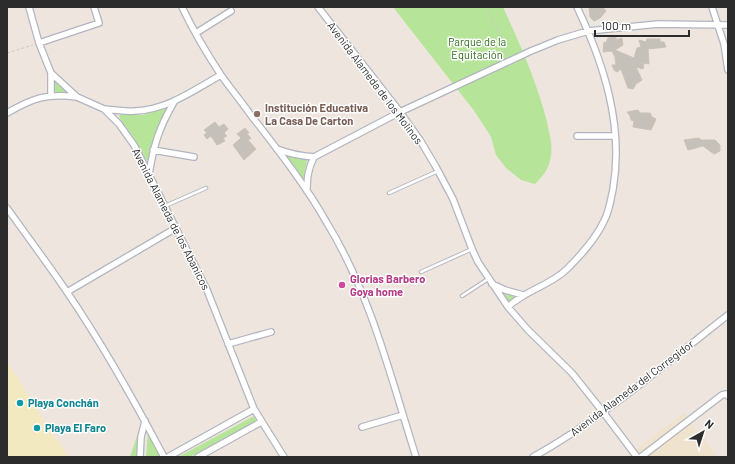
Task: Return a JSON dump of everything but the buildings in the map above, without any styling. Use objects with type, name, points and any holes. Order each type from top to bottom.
[{"type":"street","name":"Avenida Alameda de los Abanicos","points":[[29,7],[39,43],[51,73],[77,97],[104,109],[119,124],[134,144],[207,290],[254,409],[284,457]]},
{"type":"street","points":[[39,43],[99,23],[94,7]]},
{"type":"street","points":[[182,7],[221,75],[307,191],[328,224],[345,256],[385,353],[416,457]]},
{"type":"street","name":"Avenida Alameda de los Molinos","points":[[318,7],[420,140],[453,199],[472,249],[490,281],[508,307],[528,330],[572,373],[636,455]]},
{"type":"street","points":[[508,307],[523,295],[566,271],[590,244],[605,220],[612,196],[616,166],[613,118],[604,73],[577,7]]},
{"type":"street","points":[[712,7],[724,44],[728,70]]},
{"type":"street","points":[[196,33],[231,11]]},
{"type":"street","points":[[277,149],[290,154],[314,157],[400,112],[510,61],[558,40],[588,31],[658,24],[728,25]]},
{"type":"street","points":[[51,73],[51,96]]},
{"type":"street","points":[[104,109],[137,111],[151,109],[174,102],[221,75]]},
{"type":"street","points":[[7,113],[38,98],[51,96],[77,97]]},
{"type":"street","points":[[149,175],[153,150],[163,122],[174,102]]},
{"type":"street","points":[[576,136],[615,136]]},
{"type":"street","points":[[153,150],[194,157]]},
{"type":"street","points":[[307,191],[306,178],[314,157]]},
{"type":"street","points":[[7,208],[67,292],[106,354],[164,457]]},
{"type":"street","points":[[67,292],[176,228]]},
{"type":"street","points":[[490,281],[504,290],[523,295]]},
{"type":"street","name":"Avenida Alameda del Corregidor","points":[[533,457],[568,437],[603,412],[728,315]]},
{"type":"street","points":[[228,344],[271,332]]},
{"type":"street","points":[[641,457],[722,395],[726,394],[728,396]]},
{"type":"street","points":[[168,457],[254,409]]},
{"type":"street","points":[[362,427],[403,415]]},
{"type":"street","points":[[140,457],[141,437],[145,421]]},
{"type":"street","points":[[198,457],[261,422]]},
{"type":"lane","points":[[389,193],[438,171]]},
{"type":"lane","points":[[165,206],[206,188]]},
{"type":"lane","points":[[421,272],[472,249]]},
{"type":"lane","points":[[462,296],[490,281]]},
{"type":"path","points":[[486,7],[491,14],[499,37],[510,61]]},
{"type":"path","points":[[7,53],[39,43]]},
{"type":"shaded area","points":[[684,413],[717,457],[626,457]]},
{"type":"green space","name":"Parque de la Equitación","points":[[393,7],[503,7],[533,78],[543,107],[552,147],[549,164],[543,175],[535,184],[521,180],[506,168],[496,155],[491,137],[475,112]]},
{"type":"green space","points":[[55,81],[67,92],[57,93],[54,90]]},
{"type":"green space","points":[[168,106],[156,132],[149,159],[146,160],[134,138],[119,116],[122,114],[143,115]]},
{"type":"green space","points":[[287,156],[307,160],[303,181]]},
{"type":"green space","points":[[502,291],[516,296],[508,303]]},
{"type":"green space","points":[[254,416],[257,421],[190,457],[178,457]]},
{"type":"green space","points":[[149,432],[160,457],[146,457]]},
{"type":"green space","points":[[138,435],[138,457],[130,457],[137,436]]},
{"type":"sand","points":[[7,361],[42,418],[69,457],[7,457]]},
{"type":"place","name":"Institución Educativa La Casa De Carton","points":[[257,114]]},
{"type":"place","name":"Glorias Barbero Goya home","points":[[342,285]]},
{"type":"place","name":"Playa Conchán","points":[[20,403]]},
{"type":"place","name":"Playa El Faro","points":[[37,428]]}]
